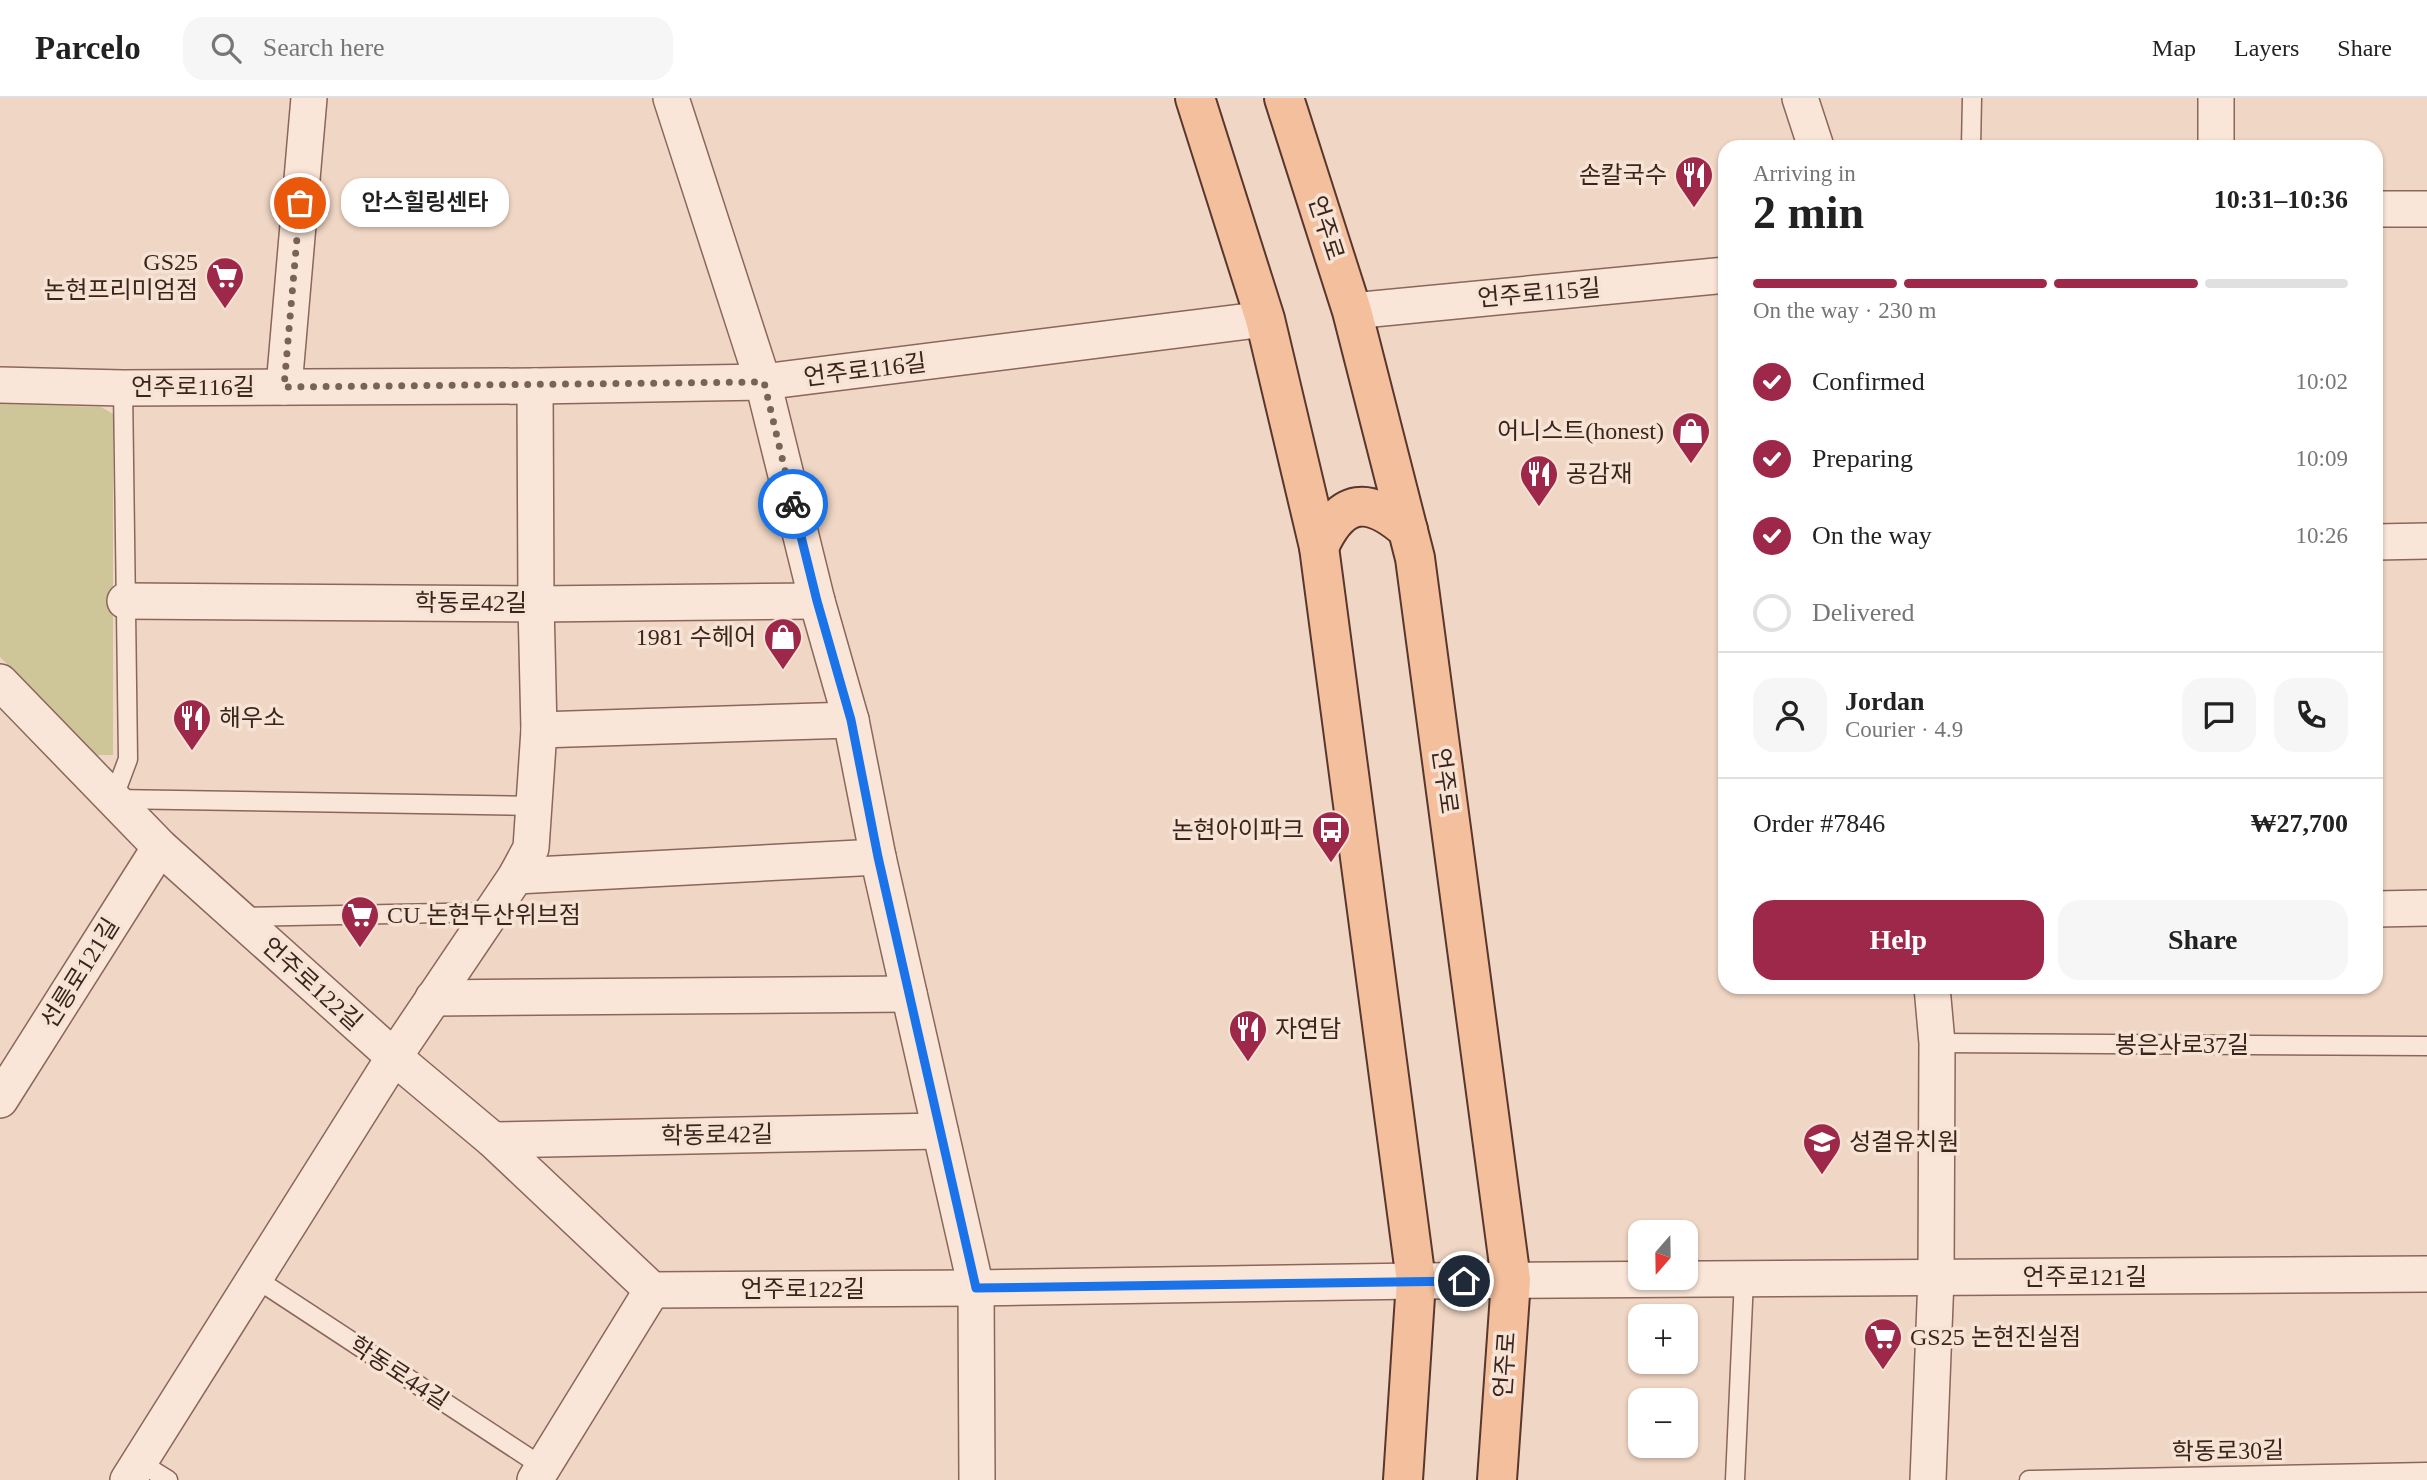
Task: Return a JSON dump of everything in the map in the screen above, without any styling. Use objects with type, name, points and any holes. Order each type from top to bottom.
[{"type":"main road","points":[[1195,98],[1265,319],[1319,547],[1416,1281],[1404,1480]]},
{"type":"main road","name":"언주로","points":[[1284,98],[1352,311],[1415,558],[1511,1280],[1497,1480]]},
{"type":"main road","points":[[1319,547],[1327,530],[1352,508],[1366,506],[1381,510],[1408,530]]},
{"type":"street","points":[[284,387],[309,98]]},
{"type":"street","points":[[671,98],[764,382],[817,601],[851,720],[878,857],[976,1288],[977,1480]]},
{"type":"street","points":[[1800,98],[1814,140]]},
{"type":"street","points":[[2216,98],[2216,140]]},
{"type":"street","points":[[2383,209],[2427,209]]},
{"type":"street","name":"언주로115길","points":[[1352,311],[1718,276]]},
{"type":"street","name":"언주로116길","points":[[0,385],[123,388],[764,382],[1265,319]]},
{"type":"street","points":[[145,1474],[255,1278],[394,1058],[516,876],[531,848],[539,730],[535,386]]},
{"type":"street","points":[[2383,542],[2427,541]]},
{"type":"street","name":"학동로42길","points":[[125,601],[536,604],[817,601]]},
{"type":"street","name":"언주로122길","points":[[0,682],[160,847],[394,1058],[494,1140],[652,1290],[1511,1280]]},
{"type":"street","points":[[539,730],[851,720]]},
{"type":"street","name":"선릉로121길","points":[[0,1100],[160,847]]},
{"type":"street","points":[[516,876],[878,857]]},
{"type":"street","points":[[2383,909],[2427,908]]},
{"type":"street","points":[[1928,1480],[1936,1278],[1937,1043],[1933,994]]},
{"type":"street","points":[[433,998],[909,995]]},
{"type":"street","name":"학동로42길","points":[[494,1140],[940,1131]]},
{"type":"street","name":"언주로121길","points":[[1511,1280],[2427,1274]]},
{"type":"street","name":"학동로44길","points":[[539,1474],[652,1290]]},
{"type":"lane","points":[[1971,140],[1972,98]]},
{"type":"lane","points":[[123,388],[128,759],[113,799],[535,806]]},
{"type":"lane","name":"언주로122길","points":[[239,917],[492,912]]},
{"type":"lane","name":"봉은사로37길","points":[[1937,1043],[2427,1046]]},
{"type":"lane","name":"학동로44길","points":[[255,1278],[539,1474]]},
{"type":"lane","points":[[1735,1480],[1744,1279]]},
{"type":"lane","name":"학동로30길","points":[[2029,1480],[2427,1472]]},
{"type":"shaded area","points":[[0,404],[101,407],[113,414],[113,755],[97,755],[0,657]]},
{"type":"way so far","points":[[300,203],[284,387],[764,382],[793,504]]},
{"type":"place","name":"안스힐링센타","points":[[300,203]]},
{"type":"place","name":"손칼국수","points":[[1694,209]]},
{"type":"place","name":"GS25 논현프리미엄점","points":[[225,310]]},
{"type":"place","name":"어니스트(honest)","points":[[1691,465]]},
{"type":"place","name":"공감재","points":[[1539,508]]},
{"type":"place","name":"1981 수헤어","points":[[783,671]]},
{"type":"place","name":"해우소","points":[[192,752]]},
{"type":"place","name":"논현아이파크","points":[[1331,864]]},
{"type":"place","name":"CU 논현두산위브점","points":[[360,949]]},
{"type":"place","name":"자연담","points":[[1248,1063]]},
{"type":"place","name":"성결유치원","points":[[1822,1176]]},
{"type":"place","name":"GS25 논현진실점","points":[[1883,1371]]},
{"type":"route","points":[[793,504],[851,720],[878,857],[976,1288],[1464,1281]]}]
